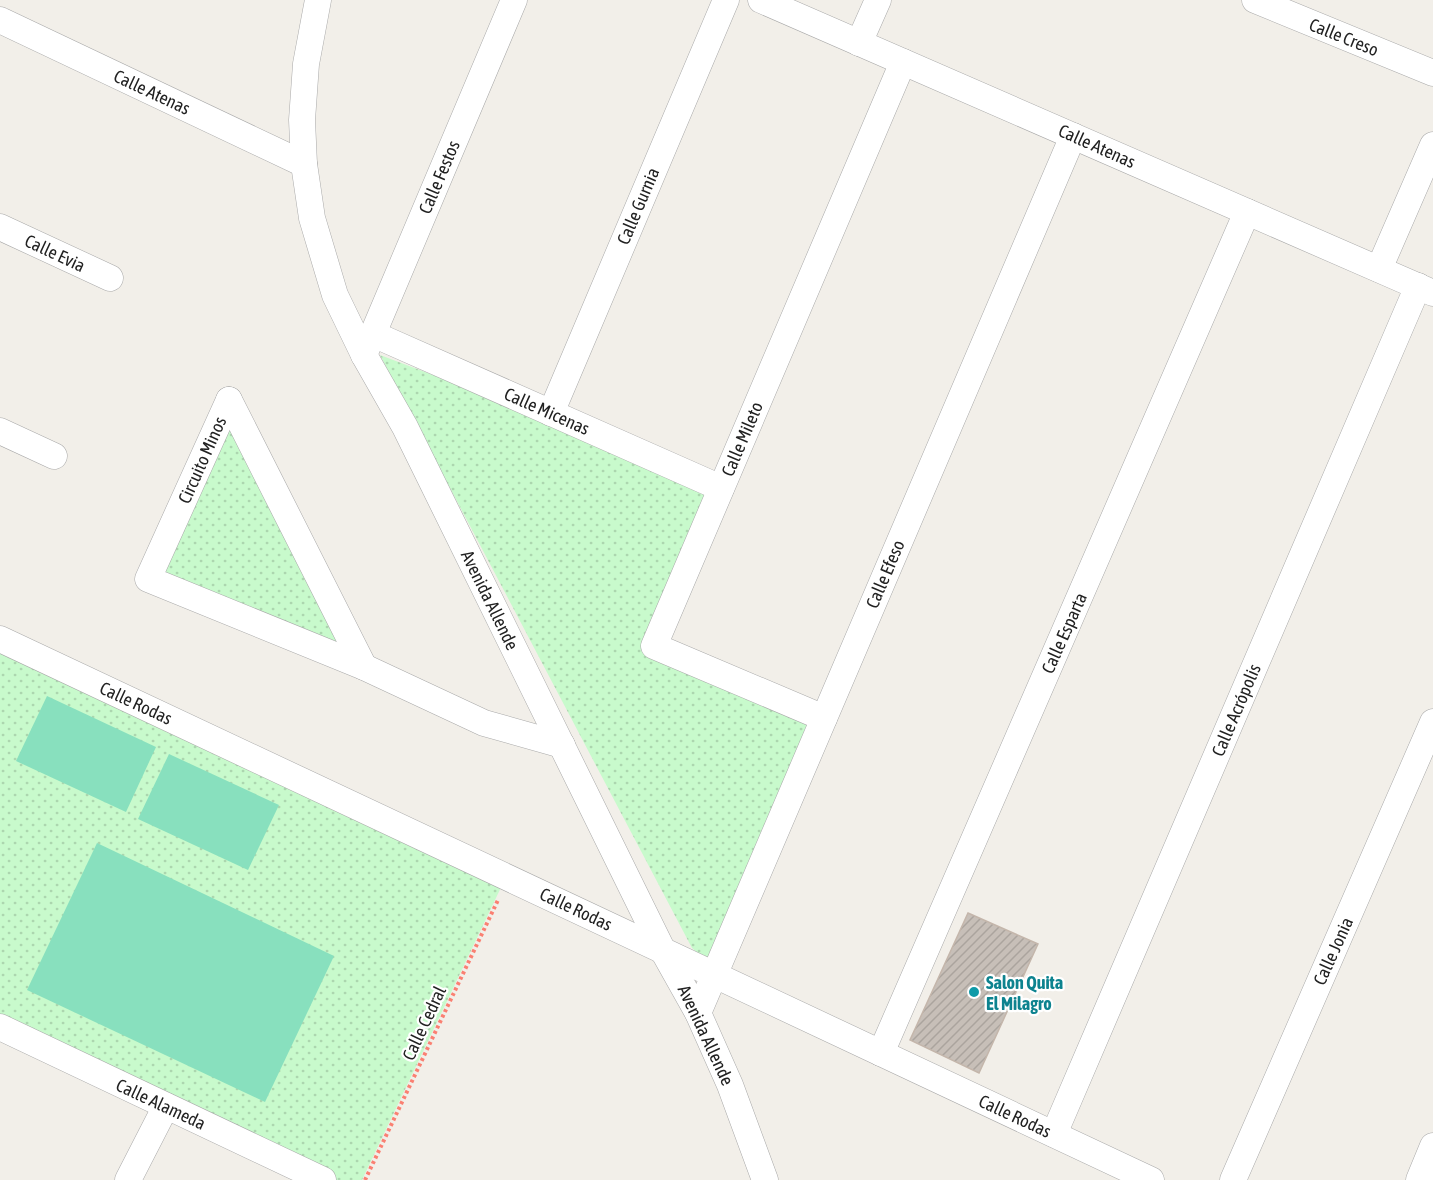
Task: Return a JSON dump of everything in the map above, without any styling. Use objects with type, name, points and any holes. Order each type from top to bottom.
[{"type":"street","name":"Avenida Allende","points":[[318,0],[306,64],[302,120],[304,164],[312,218],[335,296],[369,344],[405,427],[662,949],[698,1013],[730,1084],[765,1180]]},
{"type":"street","name":"Calle Festos","points":[[369,344],[514,0]]},
{"type":"street","name":"Calle Gurnia","points":[[551,413],[726,0]]},
{"type":"street","name":"Calle Atenas","points":[[761,0],[1426,290]]},
{"type":"street","points":[[859,43],[878,0]]},
{"type":"street","name":"Calle Creso","points":[[1255,0],[1284,5],[1433,73]]},
{"type":"street","name":"Calle Atenas","points":[[0,20],[304,164]]},
{"type":"street","name":"Calle Mileto","points":[[824,718],[654,646],[903,62]]},
{"type":"street","name":"Calle Efeso","points":[[698,1013],[1073,136]]},
{"type":"street","points":[[1379,270],[1433,145]]},
{"type":"street","name":"Calle Esparta","points":[[881,1053],[1247,212]]},
{"type":"street","name":"Calle Evia","points":[[0,228],[110,279]]},
{"type":"street","name":"Calle Acrópolis","points":[[1054,1134],[1426,290]]},
{"type":"street","name":"Calle Micenas","points":[[369,344],[551,413],[721,488]]},
{"type":"street","name":"Circuito Minos","points":[[364,667],[229,400],[148,579],[364,667],[484,723],[562,745]]},
{"type":"street","points":[[0,431],[54,456]]},
{"type":"street","name":"Calle Rodas","points":[[0,639],[1151,1180]]},
{"type":"street","name":"Calle Jonia","points":[[1233,1180],[1433,722]]},
{"type":"street","name":"Calle Alameda","points":[[0,1027],[323,1180]]},
{"type":"street","points":[[128,1180],[166,1106]]},
{"type":"street","points":[[1419,1180],[1433,1146]]},
{"type":"path","name":"Calle Cedral","points":[[365,1180],[509,878]]},
{"type":"green space","points":[[380,355],[727,486],[659,658],[815,727],[711,965],[692,948]]},
{"type":"green space","points":[[228,407],[359,662],[153,578]]},
{"type":"green space","points":[[0,644],[505,879],[362,1180],[327,1180],[0,1025]]},
{"type":"green space","points":[[47,696],[156,747],[126,812],[16,761]]},
{"type":"green space","points":[[169,754],[279,805],[248,870],[138,819]]},
{"type":"green space","points":[[97,843],[334,956],[265,1102],[27,990]]},
{"type":"building","name":"Salon Quita El Milagro","points":[[968,913],[1038,944],[979,1073],[910,1040]]},
{"type":"place","name":"Salon Quita El Milagro","points":[[974,992]]}]
